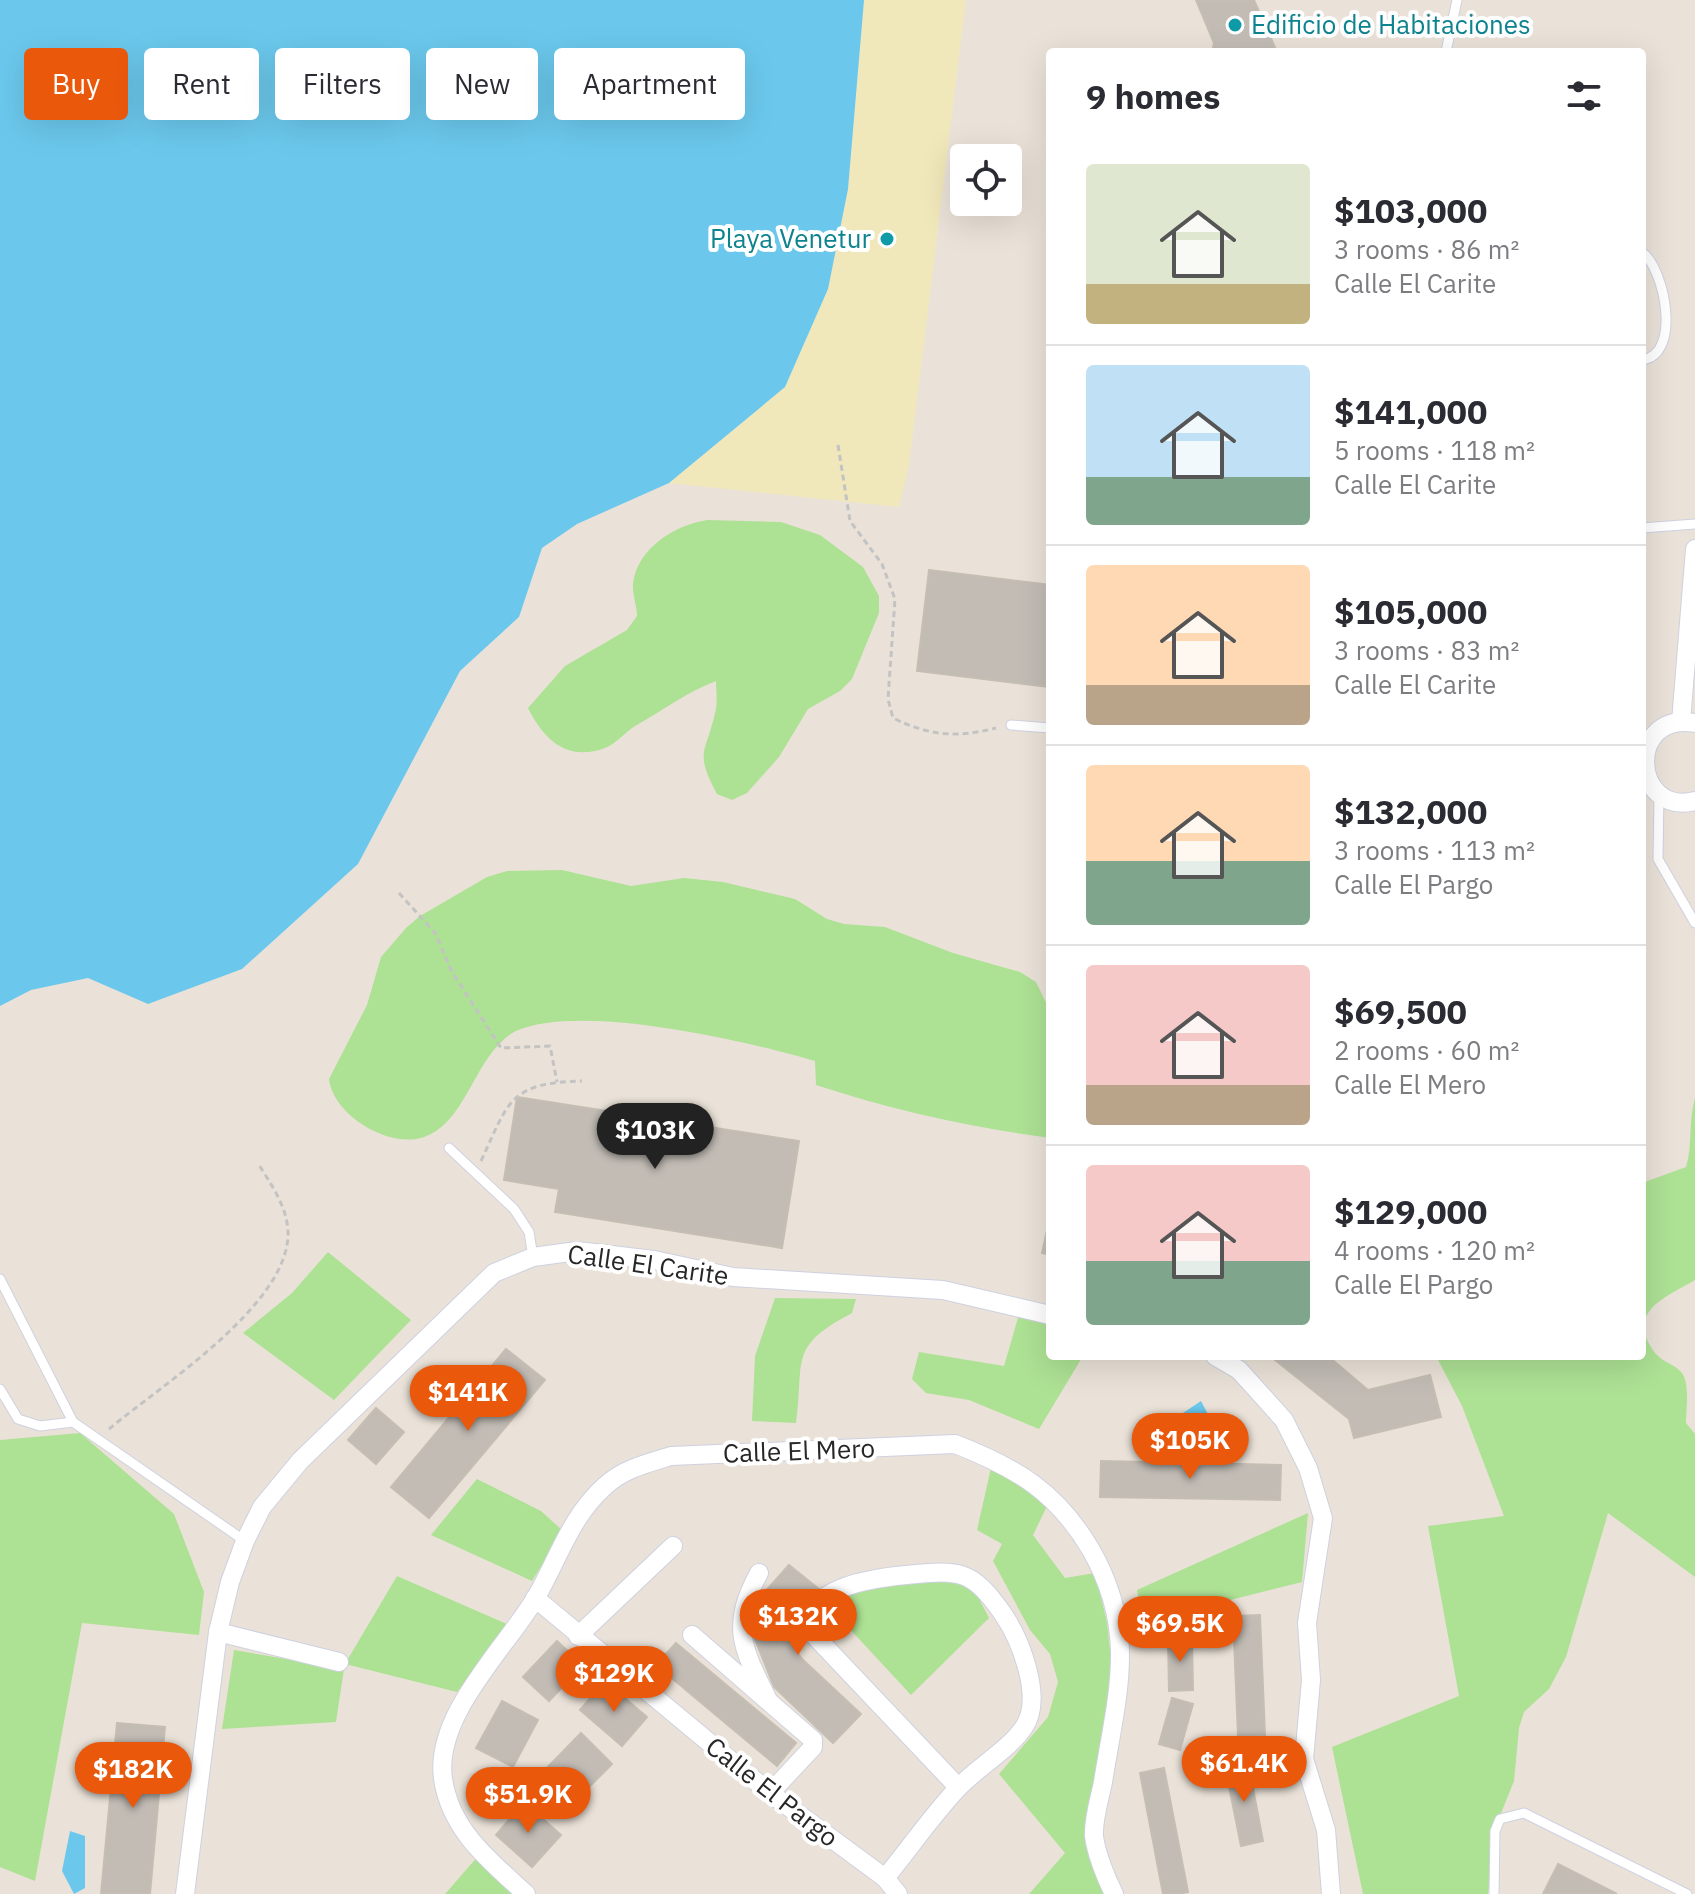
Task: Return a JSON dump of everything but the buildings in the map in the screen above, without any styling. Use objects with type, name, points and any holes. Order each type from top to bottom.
[{"type":"street","points":[[1646,750],[1653,737],[1688,722],[1695,549]]},
{"type":"street","points":[[1646,777],[1659,794],[1678,802],[1695,801]]},
{"type":"street","name":"Calle El Carite","points":[[185,1894],[218,1632],[230,1582],[245,1541],[262,1507],[300,1461],[377,1382],[494,1273],[533,1257],[577,1251],[654,1260],[733,1277],[943,1290],[1046,1314]]},
{"type":"street","points":[[1222,1360],[1239,1370],[1284,1420],[1308,1468],[1323,1518],[1307,1623],[1311,1680],[1304,1759],[1326,1830],[1331,1894]]},
{"type":"street","name":"Calle El Mero","points":[[526,1894],[465,1836],[449,1807],[442,1749],[485,1668],[535,1598],[563,1540],[606,1484],[629,1470],[671,1456],[955,1444],[996,1460],[1037,1486],[1071,1515],[1113,1594],[1120,1647],[1119,1676],[1094,1836],[1114,1894]]},
{"type":"street","points":[[578,1636],[673,1546]]},
{"type":"street","points":[[885,1878],[958,1787],[1025,1727],[1032,1693],[1014,1630],[989,1594],[963,1572],[867,1579],[844,1586],[813,1608],[809,1621],[812,1633],[958,1787]]},
{"type":"street","points":[[759,1573],[744,1600],[741,1635],[750,1664],[771,1708]]},
{"type":"street","name":"Calle El Pargo","points":[[535,1598],[770,1793],[885,1878],[898,1894]]},
{"type":"street","points":[[218,1632],[339,1662]]},
{"type":"street","points":[[692,1635],[814,1743],[770,1793]]},
{"type":"lane","points":[[1447,48],[1457,0]]},
{"type":"lane","points":[[1646,255],[1654,261],[1665,303],[1664,344],[1652,358],[1646,359]]},
{"type":"lane","points":[[1646,528],[1695,524]]},
{"type":"lane","points":[[1011,725],[1046,728]]},
{"type":"lane","points":[[1659,794],[1658,859],[1695,923]]},
{"type":"lane","points":[[449,1148],[514,1209],[529,1232],[533,1257]]},
{"type":"lane","points":[[0,1279],[73,1422],[245,1541]]},
{"type":"lane","points":[[0,1389],[18,1419],[40,1426],[73,1422]]},
{"type":"lane","points":[[1494,1894],[1495,1831],[1500,1819],[1524,1813],[1687,1894]]},
{"type":"path","points":[[838,445],[850,521],[882,564],[895,599],[888,699],[893,718],[921,732],[962,737],[1011,725]]},
{"type":"path","points":[[399,893],[435,933],[452,972],[501,1048],[550,1046],[557,1082]]},
{"type":"path","points":[[476,1172],[508,1104],[524,1089],[557,1082],[582,1081]]},
{"type":"path","points":[[97,1439],[190,1366],[272,1286],[289,1232],[279,1197],[259,1165]]},
{"type":"green space","points":[[707,520],[781,522],[820,535],[863,567],[879,596],[879,613],[852,679],[840,691],[808,709],[779,757],[747,793],[732,800],[717,794],[704,760],[716,709],[716,681],[635,726],[609,746],[591,752],[568,750],[558,745],[541,730],[528,708],[565,666],[627,630],[637,616],[633,588],[636,571],[650,549],[682,527]]},
{"type":"green space","points":[[562,870],[631,886],[684,878],[723,882],[795,899],[827,919],[844,924],[885,927],[953,953],[1020,972],[1036,982],[1046,1003],[1046,1137],[932,1117],[816,1085],[815,1061],[749,1044],[621,1022],[580,1021],[544,1023],[509,1035],[482,1066],[451,1117],[430,1135],[416,1139],[388,1137],[361,1124],[339,1103],[329,1079],[367,1005],[381,957],[420,916],[487,877],[507,871]]},
{"type":"green space","points":[[1695,1098],[1695,1280],[1662,1299],[1646,1320],[1646,1182],[1686,1167]]},
{"type":"green space","points":[[328,1252],[411,1320],[334,1400],[243,1333],[292,1293]]},
{"type":"green space","points":[[775,1298],[856,1299],[852,1313],[831,1325],[808,1346],[801,1369],[796,1423],[752,1421],[755,1356]]},
{"type":"green space","points":[[1020,1311],[1046,1317],[1046,1360],[1081,1360],[1039,1429],[969,1400],[926,1393],[912,1379],[919,1352],[1004,1366]]},
{"type":"green space","points":[[1646,1335],[1656,1354],[1679,1370],[1686,1384],[1686,1423],[1695,1434],[1695,1577],[1608,1513],[1566,1657],[1549,1689],[1524,1712],[1519,1728],[1514,1781],[1497,1823],[1488,1894],[1363,1894],[1332,1747],[1459,1696],[1428,1526],[1504,1516],[1462,1406],[1438,1360],[1646,1360]]},
{"type":"green space","points":[[80,1433],[174,1514],[204,1592],[199,1635],[82,1623],[35,1881],[0,1867],[0,1440]]},
{"type":"green space","points":[[993,1459],[1051,1498],[1033,1535],[1065,1578],[1095,1573],[1107,1622],[1113,1679],[1092,1816],[1114,1894],[1029,1894],[1065,1853],[999,1774],[1048,1717],[1058,1682],[1050,1654],[1030,1630],[993,1561],[1002,1544],[977,1530]]},
{"type":"green space","points":[[477,1479],[541,1511],[563,1531],[532,1581],[431,1535]]},
{"type":"green space","points":[[1308,1513],[1302,1582],[1143,1622],[1137,1590]]},
{"type":"green space","points":[[951,1574],[977,1595],[989,1618],[911,1695],[834,1612],[832,1604],[835,1595]]},
{"type":"green space","points":[[397,1576],[509,1625],[457,1692],[345,1664]]},
{"type":"green space","points":[[234,1650],[344,1669],[336,1722],[222,1729]]},
{"type":"green space","points":[[486,1847],[527,1894],[445,1894]]},
{"type":"sand","name":"Playa Venetur","points":[[864,0],[966,0],[909,465],[899,507],[669,483],[785,387],[828,289],[848,189]]},
{"type":"water","points":[[0,0],[864,0],[848,189],[828,289],[785,387],[669,483],[577,524],[542,548],[519,617],[460,671],[358,864],[242,969],[148,1004],[88,978],[31,990],[0,1006]]},
{"type":"water","points":[[1201,1401],[1210,1418],[1178,1428],[1171,1421]]},
{"type":"water","points":[[70,1831],[85,1836],[85,1888],[74,1894],[62,1871]]},
{"type":"place","name":"Edificio de Habitaciones","points":[[1235,25]]},
{"type":"place","name":"Playa Venetur","points":[[887,239]]}]
